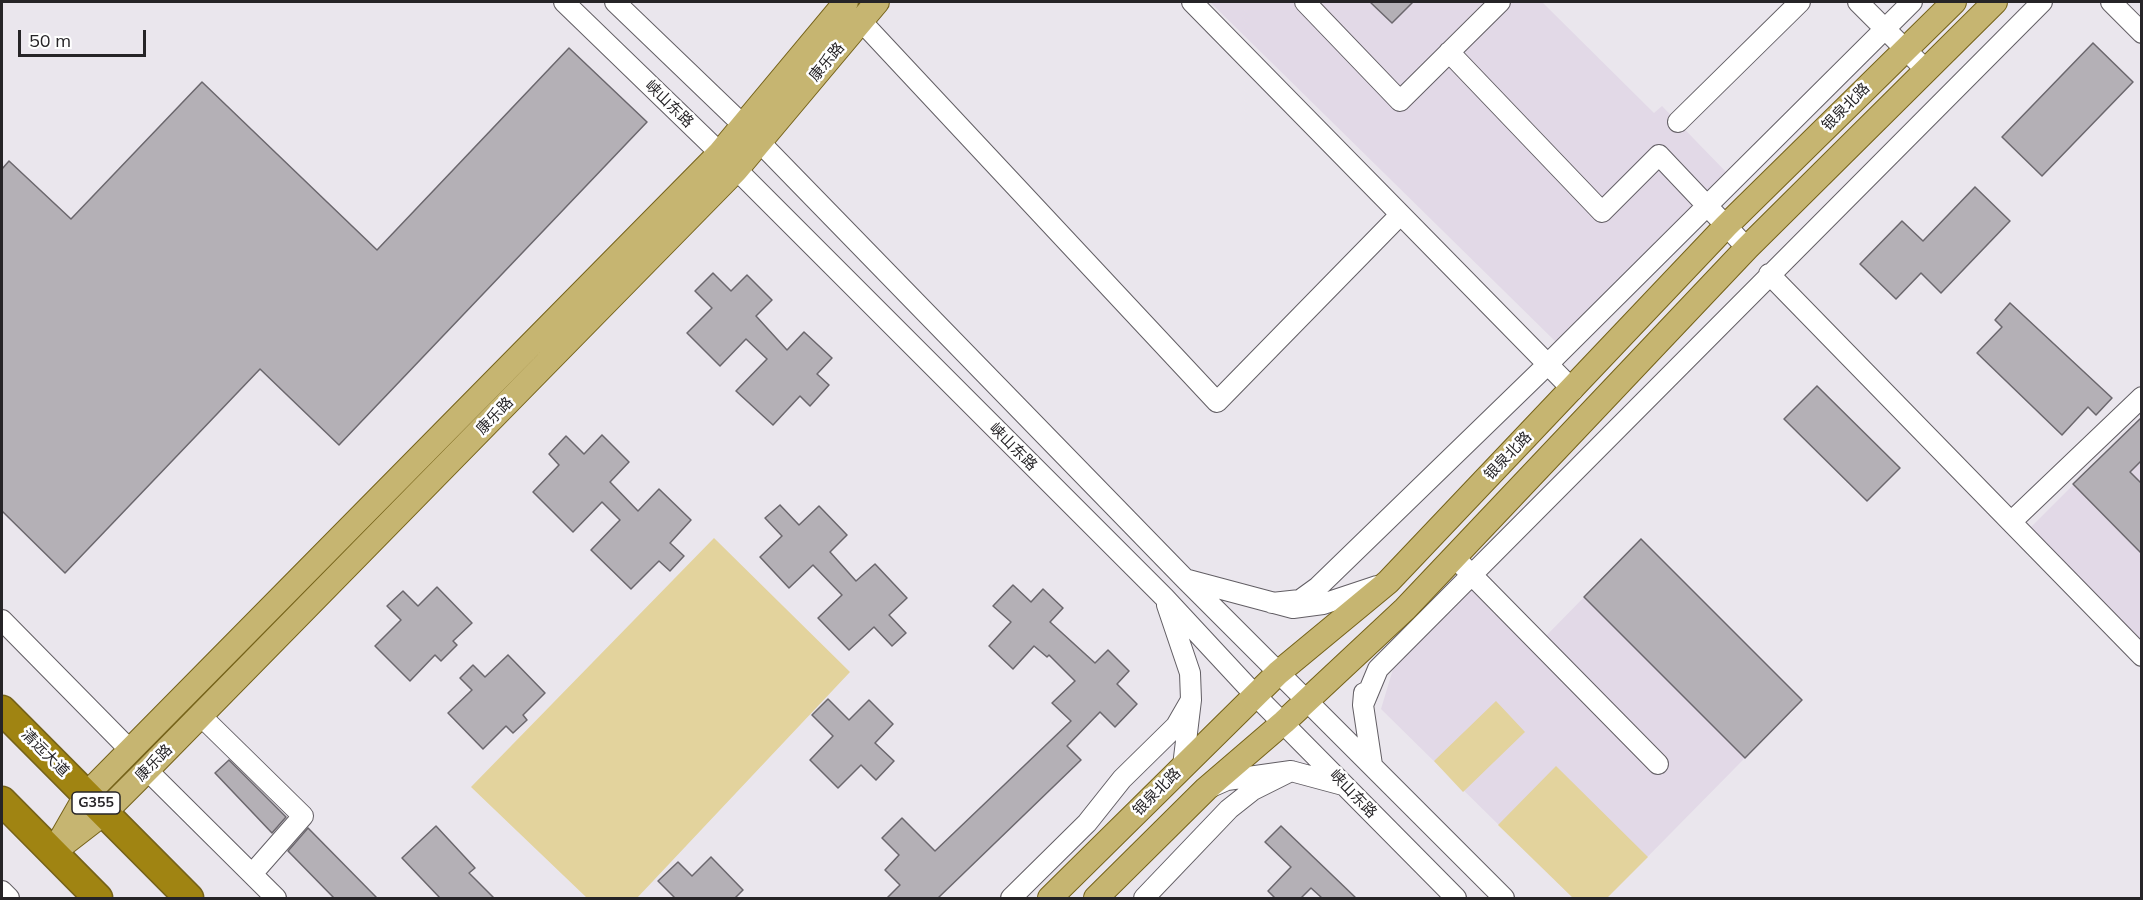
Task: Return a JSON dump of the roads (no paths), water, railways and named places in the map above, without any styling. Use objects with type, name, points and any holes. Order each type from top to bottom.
[{"type":"highway","name":"清远大道","points":[[2,710],[189,898]]},
{"type":"highway","points":[[2,801],[98,898]]},
{"type":"main road","name":"康乐路","points":[[52,853],[96,803],[130,750],[720,153],[846,2]]},
{"type":"main road","name":"康乐路","points":[[96,803],[147,770],[736,170],[877,2]]},
{"type":"main road","name":"银泉北路","points":[[1050,898],[1278,673],[1388,582],[1573,390],[1726,226],[1954,2]]},
{"type":"main road","name":"银泉北路","points":[[1096,898],[1206,789],[1284,722],[1406,609],[1462,565],[1747,248],[1995,2]]},
{"type":"street","name":"峡山东路","points":[[564,2],[720,153],[1164,597],[1255,695],[1456,898]]},
{"type":"street","name":"峡山东路","points":[[615,2],[743,125],[1186,580],[1504,898]]},
{"type":"street","points":[[1192,2],[1573,390]]},
{"type":"street","points":[[1305,2],[1400,101],[1500,2]]},
{"type":"street","points":[[1678,122],[1800,2]]},
{"type":"street","points":[[1858,2],[1926,70]]},
{"type":"street","name":"银泉北路","points":[[1272,603],[1300,600],[1318,587],[1547,365],[1912,2]]},
{"type":"street","name":"银泉北路","points":[[1363,705],[1378,669],[1462,565],[1769,274],[2042,2]]},
{"type":"street","points":[[2111,2],[2142,33]]},
{"type":"street","points":[[861,21],[1217,402],[1400,215]]},
{"type":"street","points":[[1449,52],[1602,212],[1659,155],[1747,248]]},
{"type":"street","points":[[1769,274],[2142,656]]},
{"type":"street","points":[[2011,522],[2142,397]]},
{"type":"street","points":[[1462,565],[1658,764]]},
{"type":"street","points":[[1186,580],[1293,608],[1323,604],[1388,582]]},
{"type":"street","points":[[1164,597],[1190,673],[1191,700],[1183,766]]},
{"type":"street","points":[[1372,765],[1363,705],[1368,675],[1406,609]]},
{"type":"street","points":[[2,620],[130,750]]},
{"type":"street","points":[[1011,898],[1087,823],[1122,779],[1176,726],[1191,700]]},
{"type":"street","points":[[201,716],[303,816],[252,874]]},
{"type":"street","points":[[147,770],[276,898]]},
{"type":"street","points":[[1144,898],[1229,809],[1253,790],[1291,771]]},
{"type":"street","points":[[1206,789],[1227,780],[1291,771],[1344,785]]},
{"type":"street","points":[[2,891],[9,898]]}]
